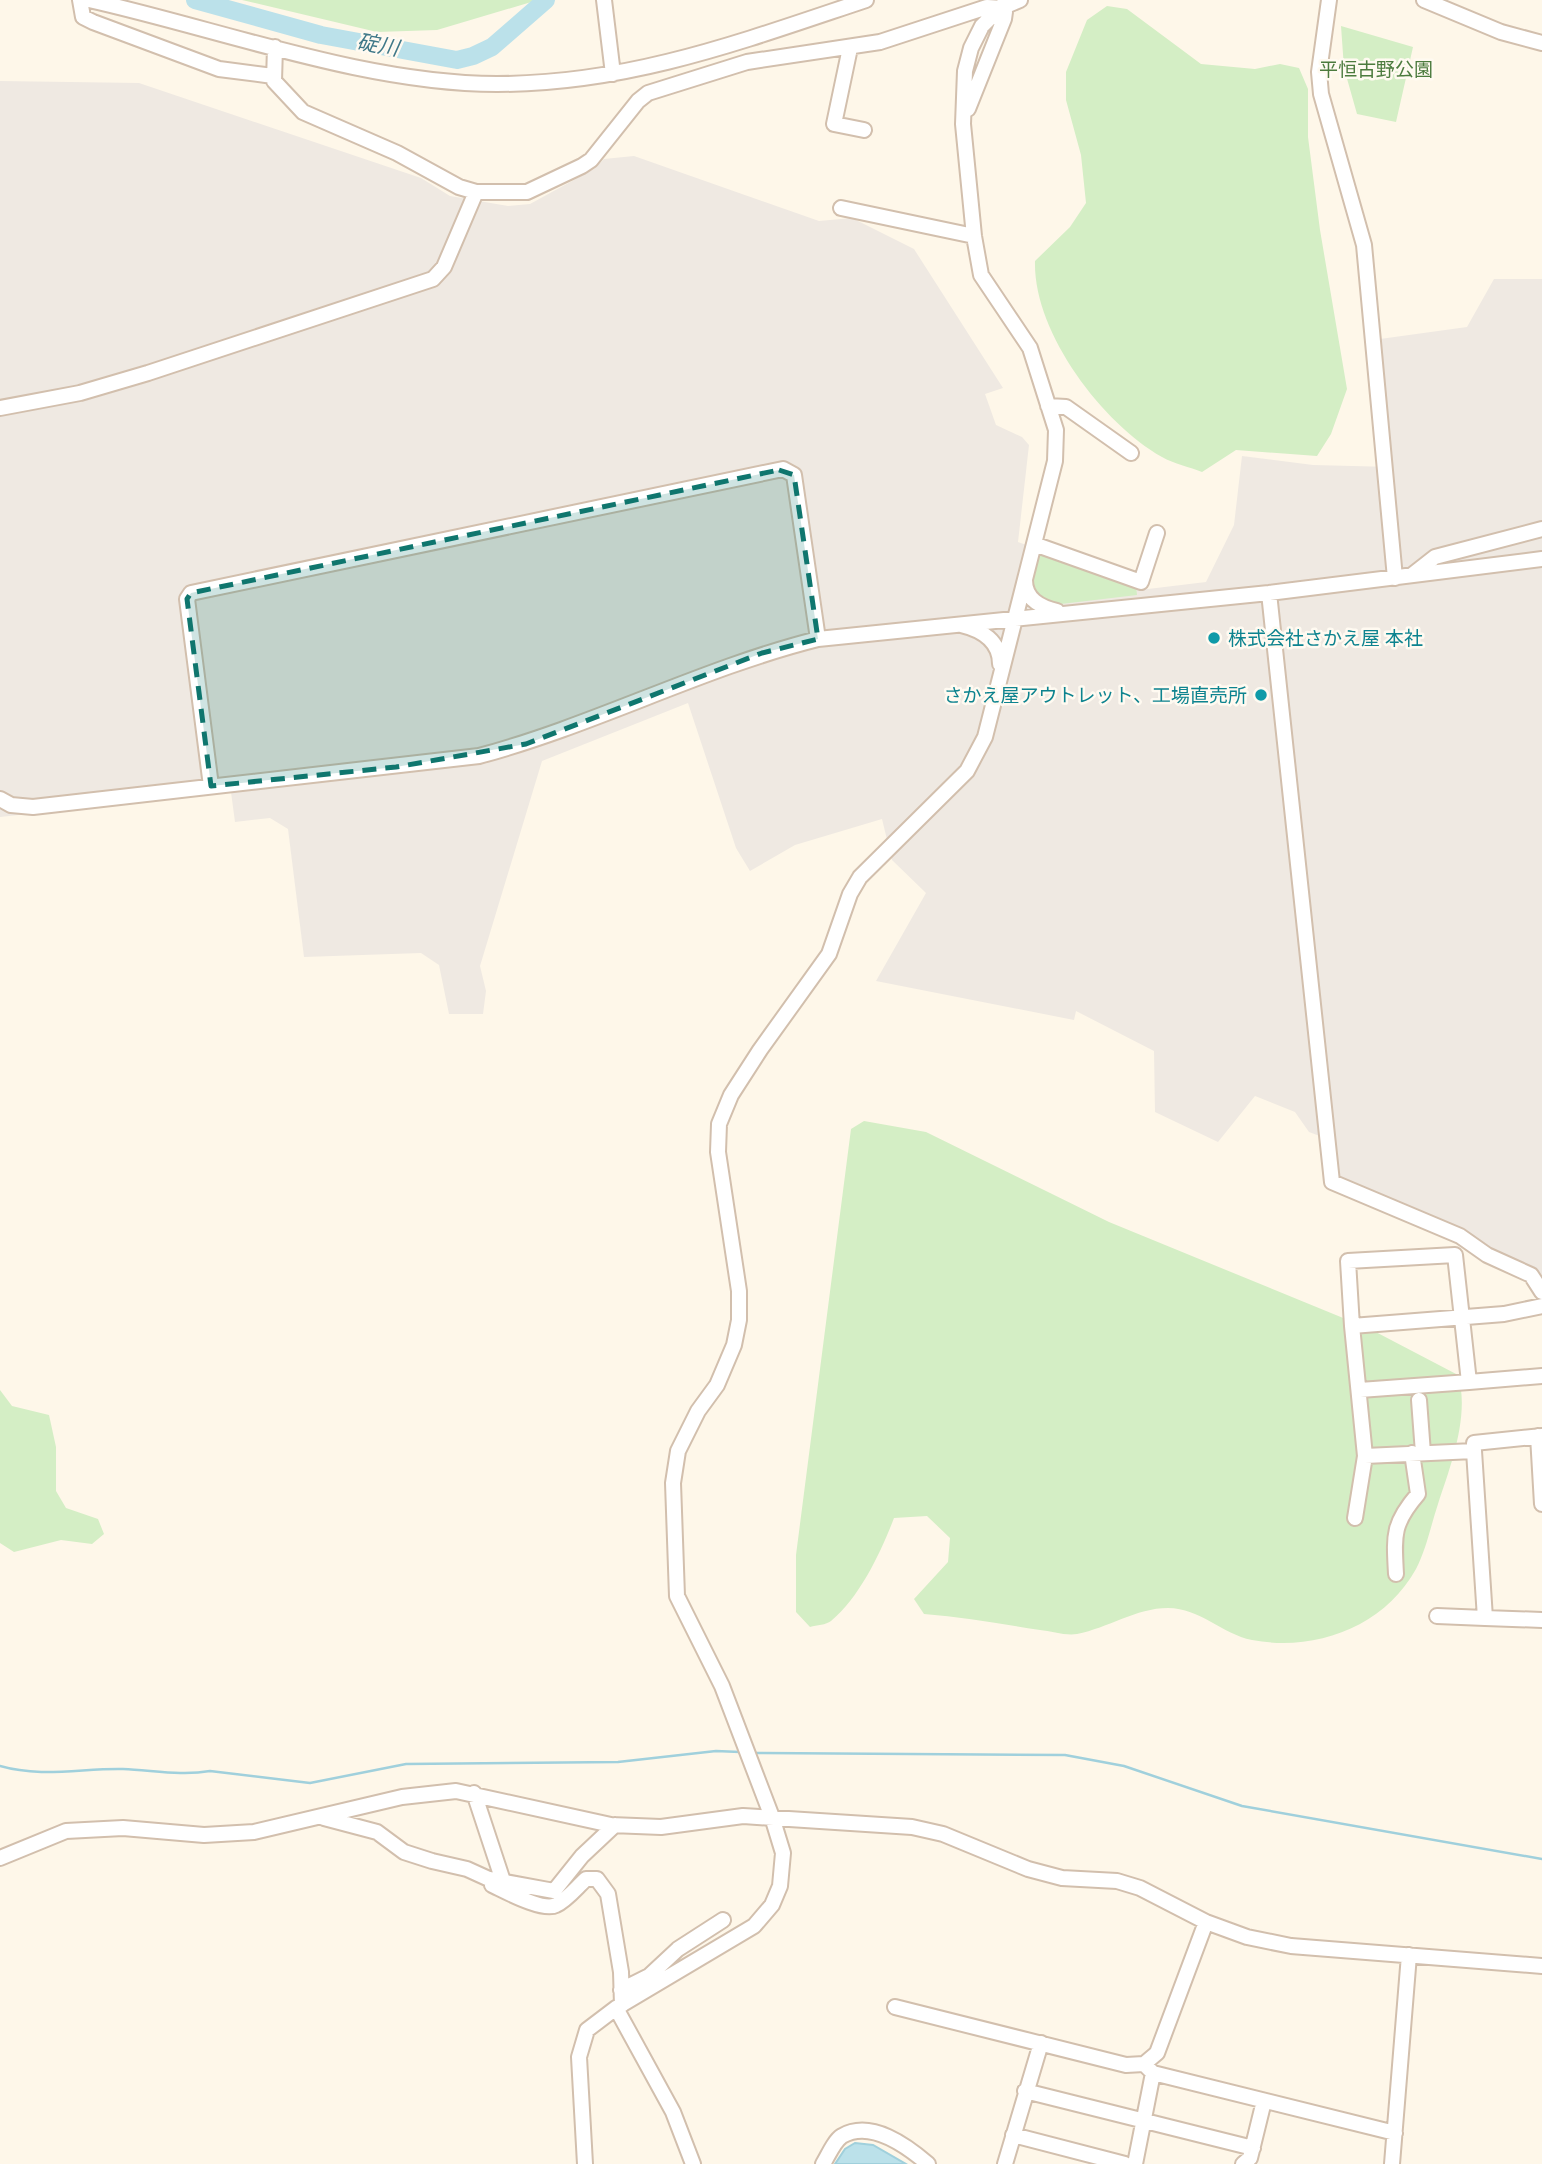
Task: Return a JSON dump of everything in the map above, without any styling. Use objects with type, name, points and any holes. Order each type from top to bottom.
[{"type":"street","points":[[80,0],[83,17],[93,22],[219,69],[273,76]]},
{"type":"street","points":[[89,0],[393,75],[457,82],[554,82],[669,64],[866,0]]},
{"type":"street","points":[[604,0],[613,74]]},
{"type":"street","points":[[275,47],[273,76],[283,95],[314,119],[397,153],[424,170],[476,192],[527,192],[591,160],[638,100],[648,93],[747,62],[880,42],[987,7],[1020,0]]},
{"type":"street","points":[[1329,0],[1319,72],[1321,94],[1363,246],[1395,578]]},
{"type":"street","points":[[1430,1],[1501,32],[1542,43]]},
{"type":"street","points":[[620,2001],[754,1926],[766,1914],[780,1886],[784,1865],[772,1817],[722,1686],[677,1596],[673,1483],[678,1451],[698,1411],[717,1385],[734,1345],[739,1321],[739,1291],[718,1152],[719,1124],[731,1094],[829,954],[850,894],[860,877],[967,771],[976,756],[985,737],[1058,445],[1030,348],[981,275],[975,236],[963,124],[965,71],[971,48],[982,26],[1007,3]]},
{"type":"street","points":[[850,48],[834,124],[864,130]]},
{"type":"street","points":[[0,408],[80,393],[148,373],[433,279],[444,267],[476,192]]},
{"type":"street","points":[[841,208],[975,236]]},
{"type":"street","points":[[1048,406],[1066,407],[1131,453]]},
{"type":"street","points":[[211,786],[187,599],[191,593],[782,469],[794,475],[818,639]]},
{"type":"street","points":[[1410,576],[1435,557],[1542,529]]},
{"type":"street","points":[[1034,544],[1141,582],[1157,533]]},
{"type":"street","points":[[0,799],[11,805],[33,807],[480,756],[526,744],[762,653],[818,639],[1061,612],[1269,593],[1542,559]]},
{"type":"street","points":[[1025,578],[1025,588],[1033,601],[1061,612]]},
{"type":"street","points":[[1269,593],[1332,1182],[1460,1236],[1487,1255],[1531,1275],[1542,1292]]},
{"type":"street","points":[[953,624],[975,629],[995,643],[1000,658],[999,679]]},
{"type":"street","points":[[1355,1518],[1365,1456],[1348,1261],[1455,1255],[1469,1382]]},
{"type":"street","points":[[1352,1325],[1531,1311],[1542,1306]]},
{"type":"street","points":[[1360,1390],[1542,1376]]},
{"type":"street","points":[[1396,1574],[1394,1533],[1400,1514],[1418,1494],[1419,1400]]},
{"type":"street","points":[[1485,1618],[1474,1443],[1540,1436],[1542,1504]]},
{"type":"street","points":[[1365,1456],[1474,1451]]},
{"type":"street","points":[[1437,1616],[1542,1620]]},
{"type":"street","points":[[0,1858],[66,1832],[123,1828],[227,1834],[264,1830],[426,1792],[474,1793],[615,1825],[661,1827],[743,1816],[912,1827],[943,1834],[1028,1869],[1062,1878],[1117,1881],[1140,1888],[1206,1922],[1247,1937],[1291,1946],[1542,1966]]},
{"type":"street","points":[[474,1793],[503,1881]]},
{"type":"street","points":[[321,1817],[377,1832],[404,1852],[503,1881],[554,1891],[582,1856],[615,1825]]},
{"type":"street","points":[[477,1873],[492,1886],[540,1906],[549,1907],[556,1905],[586,1879],[597,1879],[608,1895],[620,2001],[673,2112],[693,2164]]},
{"type":"street","points":[[584,2164],[579,2075],[581,2044],[594,2023],[678,1949],[723,1920]]},
{"type":"street","points":[[1135,2164],[1149,2068],[1206,1922]]},
{"type":"street","points":[[1392,2164],[1409,1955]]},
{"type":"street","points":[[895,2007],[1126,2065],[1149,2068],[1264,2101],[1395,2133]]},
{"type":"street","points":[[1005,2164],[1041,2043]]},
{"type":"street","points":[[1025,2091],[1253,2148]]},
{"type":"street","points":[[1242,2164],[1250,2158],[1264,2101]]},
{"type":"street","points":[[823,2164],[839,2137],[854,2132],[875,2132],[908,2146],[928,2164]]},
{"type":"street","points":[[1013,2136],[1125,2164]]},
{"type":"highlighted area","points":[[779,470],[794,475],[818,639],[762,653],[526,744],[396,767],[211,786],[187,599],[191,593]]},
{"type":"shaded area","points":[[0,81],[139,83],[421,178],[450,196],[508,206],[530,204],[594,169],[604,159],[634,156],[819,221],[852,218],[914,249],[1003,388],[985,394],[996,425],[1022,437],[1029,445],[1018,542],[1148,589],[1206,582],[1234,525],[1242,456],[1313,465],[1392,467],[1380,339],[1467,327],[1494,279],[1542,279],[1542,1283],[1337,1181],[1333,1141],[1309,1132],[1295,1112],[1255,1096],[1218,1142],[1155,1112],[1154,1051],[1076,1011],[1074,1020],[876,981],[926,893],[892,860],[882,819],[795,845],[750,871],[736,848],[688,703],[542,761],[480,966],[486,991],[483,1014],[449,1014],[439,965],[421,953],[304,957],[288,829],[270,818],[235,822],[231,792],[0,817]]},
{"type":"green space","points":[[242,0],[538,0],[437,30],[377,32]]},
{"type":"green space","points":[[1107,6],[1127,9],[1201,64],[1255,69],[1280,64],[1299,68],[1308,89],[1308,137],[1320,230],[1347,389],[1331,434],[1317,456],[1236,450],[1202,472],[1172,462],[1139,442],[1117,422],[1075,373],[1058,345],[1037,288],[1035,261],[1070,227],[1086,203],[1081,155],[1066,100],[1066,72],[1087,20]]},
{"type":"green space","name":"平恒古野公園","points":[[1341,26],[1413,47],[1396,122],[1357,114],[1344,68]]},
{"type":"green space","points":[[1039,551],[1136,585],[1137,595],[1061,604],[1049,602],[1035,593],[1033,586]]},
{"type":"green space","points":[[864,1121],[926,1132],[1109,1222],[1370,1329],[1458,1375],[1462,1407],[1453,1457],[1423,1554],[1402,1589],[1386,1606],[1346,1631],[1300,1642],[1252,1640],[1190,1612],[1168,1608],[1145,1611],[1077,1634],[1063,1634],[924,1614],[914,1599],[948,1562],[950,1538],[927,1516],[894,1518],[876,1559],[851,1600],[831,1621],[810,1627],[796,1612],[796,1555],[851,1129]]},
{"type":"green space","points":[[0,1390],[12,1406],[49,1415],[56,1447],[56,1491],[66,1508],[98,1519],[104,1534],[92,1544],[61,1540],[14,1552],[0,1543]]},
{"type":"water","points":[[855,2143],[873,2145],[906,2164],[835,2164],[845,2149]]},
{"type":"waterway","name":"碇川","points":[[195,0],[321,35],[457,60],[492,47],[546,0]]},
{"type":"waterway","points":[[0,1766],[46,1772],[108,1769],[177,1773],[210,1771],[310,1783],[406,1764],[618,1762],[716,1751],[740,1752]]},
{"type":"waterway","points":[[754,1753],[1065,1755],[1124,1766],[1242,1806],[1542,1859]]},
{"type":"place","name":"株式会社さかえ屋 本社","points":[[1214,638]]},
{"type":"place","name":"さかえ屋アウトレット、工場直売所","points":[[1261,695]]}]
